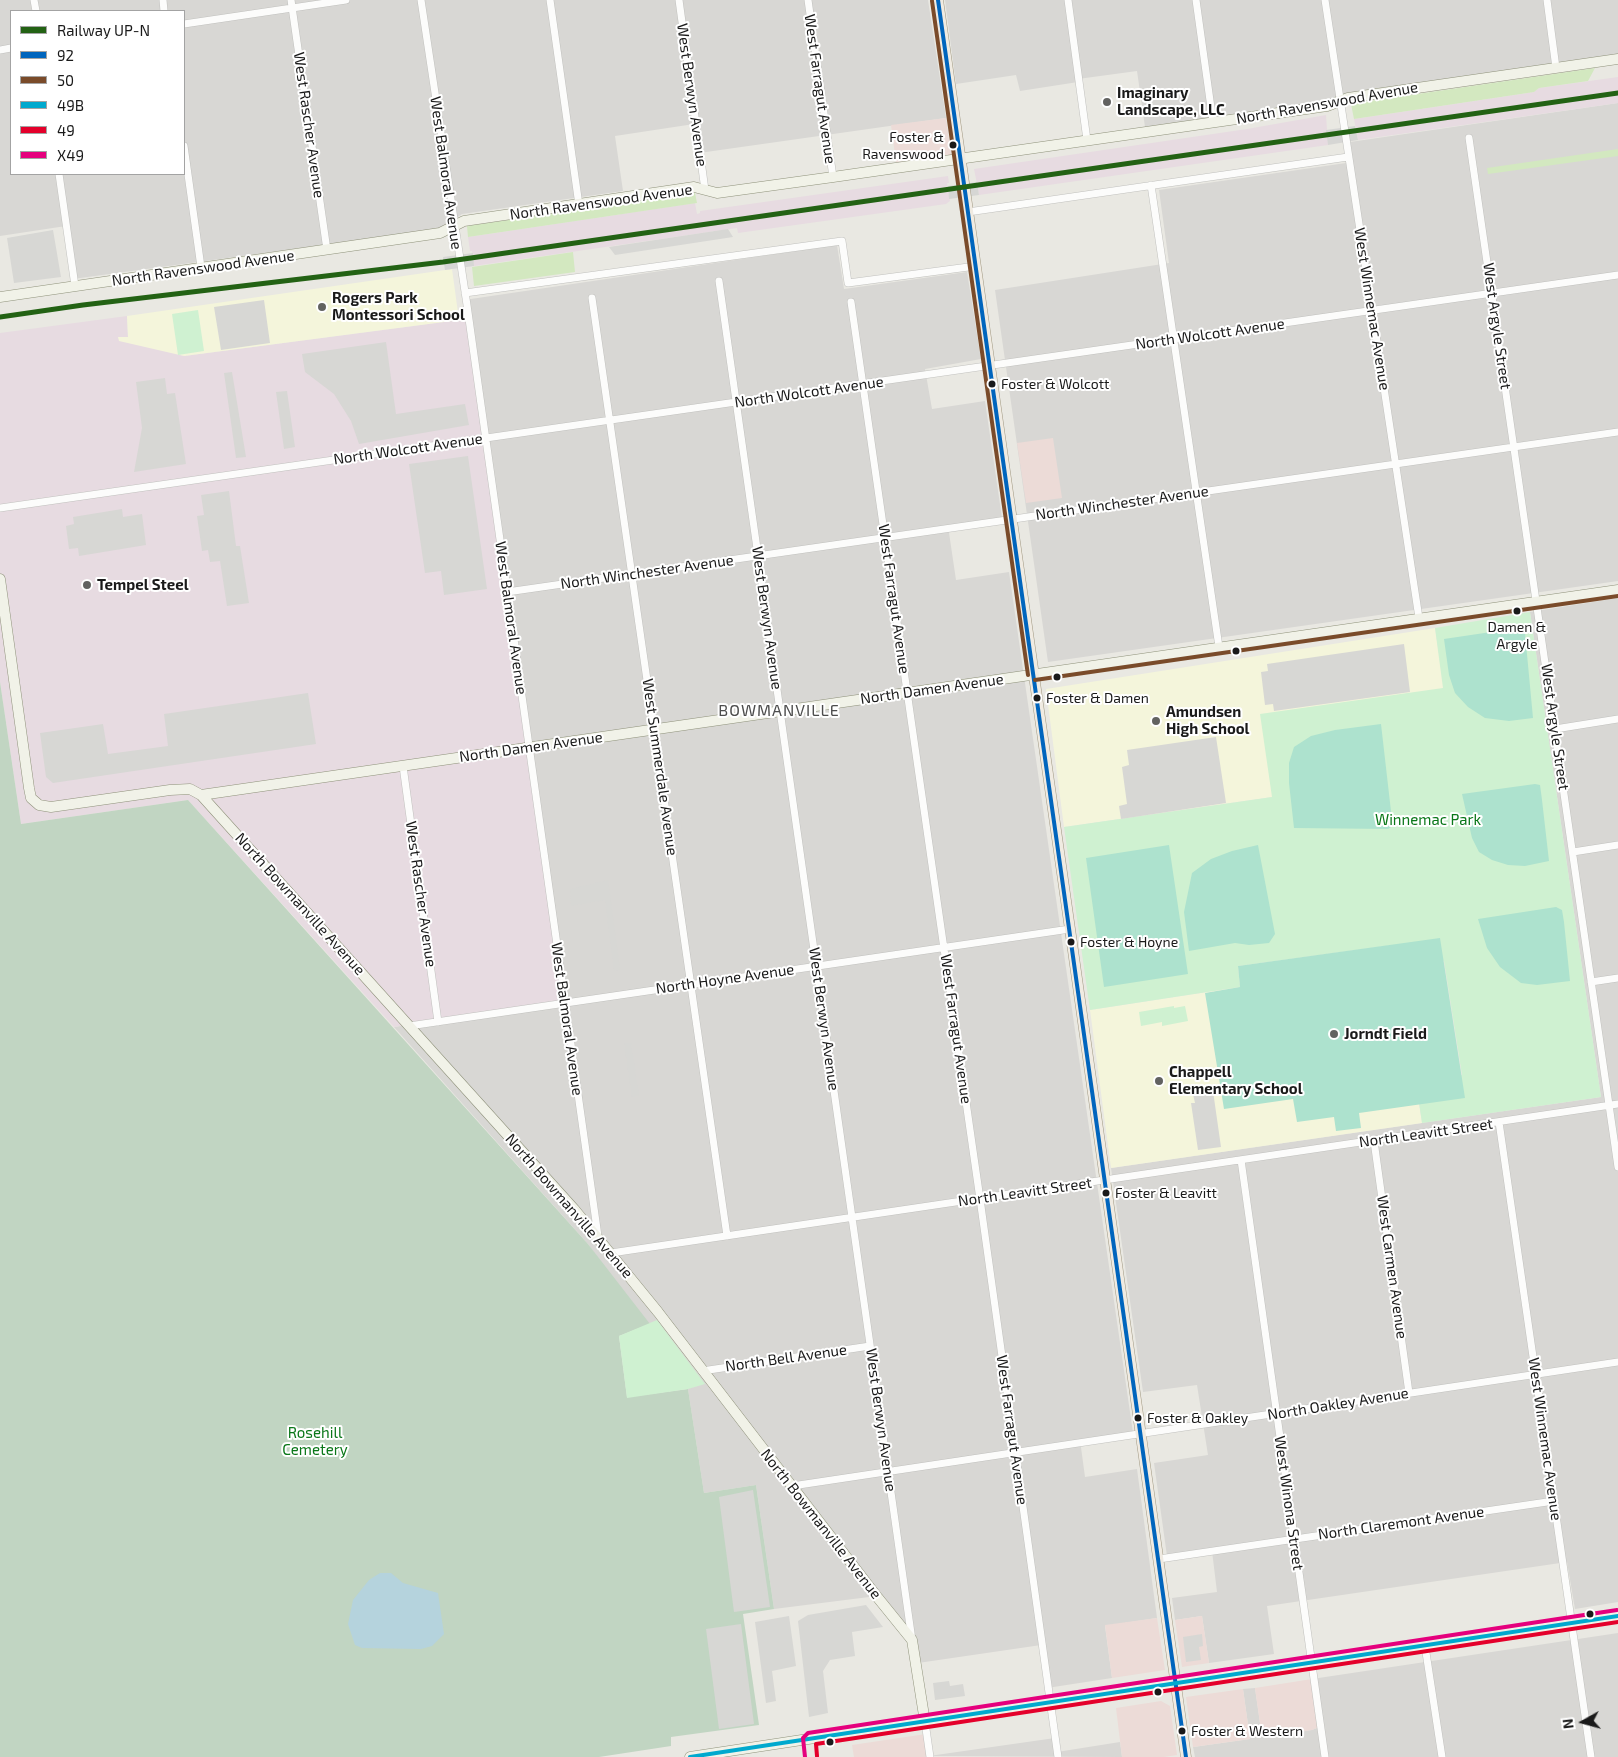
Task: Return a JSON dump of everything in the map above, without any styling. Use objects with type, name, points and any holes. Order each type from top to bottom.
[{"type":"main road","points":[[938,0],[1186,1757]]},
{"type":"street","points":[[185,24],[292,4],[346,0]]},
{"type":"street","name":"West Balmoral Avenue","points":[[421,0],[465,293],[598,1236]]},
{"type":"street","points":[[550,0],[579,205]]},
{"type":"street","name":"West Berwyn Avenue","points":[[679,0],[705,190]]},
{"type":"street","name":"West Farragut Avenue","points":[[808,0],[833,177]]},
{"type":"street","points":[[1068,0],[1087,140]]},
{"type":"street","points":[[1196,0],[1213,122]]},
{"type":"street","name":"West Winnemac Avenue","points":[[1325,0],[1419,618]]},
{"type":"street","points":[[1547,0],[1556,68]]},
{"type":"street","name":"West Rascher Avenue","points":[[292,4],[327,250]]},
{"type":"street","name":"North Ravenswood Avenue","points":[[0,297],[440,233],[464,221],[694,188],[717,194],[1326,106],[1348,98],[1618,59]]},
{"type":"street","name":"West Argyle Street","points":[[1470,138],[1618,1167]]},
{"type":"street","points":[[185,153],[201,268]]},
{"type":"street","points":[[968,212],[1348,157]]},
{"type":"street","points":[[59,175],[75,286]]},
{"type":"street","points":[[1151,185],[1219,648]]},
{"type":"street","points":[[465,293],[842,242],[848,283],[976,266]]},
{"type":"street","name":"North Wolcott Avenue","points":[[0,508],[1618,275]]},
{"type":"street","name":"West Berwyn Avenue","points":[[719,281],[930,1757]]},
{"type":"street","name":"West Summerdale Avenue","points":[[592,298],[727,1236]]},
{"type":"street","name":"West Farragut Avenue","points":[[851,302],[1058,1757]]},
{"type":"street","name":"North Winchester Avenue","points":[[507,592],[1618,432]]},
{"type":"street","name":"North Damen Avenue","points":[[0,579],[29,788],[32,798],[39,805],[51,807],[170,790],[190,790],[201,795],[1618,590]]},
{"type":"street","points":[[1555,729],[1618,720]]},
{"type":"street","name":"West Rascher Avenue","points":[[403,766],[438,1022]]},
{"type":"street","name":"North Bowmanville Avenue","points":[[201,795],[598,1236],[912,1640]]},
{"type":"street","points":[[1573,852],[1618,845]]},
{"type":"street","name":"North Hoyne Avenue","points":[[409,1026],[1070,929]]},
{"type":"street","points":[[1591,982],[1618,978]]},
{"type":"street","name":"North Leavitt Street","points":[[611,1253],[1618,1104]]},
{"type":"street","name":"West Winnemac Avenue","points":[[1499,1122],[1591,1757]]},
{"type":"street","name":"West Carmen Avenue","points":[[1374,1141],[1409,1393]]},
{"type":"street","name":"West Winona Street","points":[[1241,1160],[1325,1757]]},
{"type":"street","name":"North Bell Avenue","points":[[702,1371],[870,1346]]},
{"type":"street","name":"North Oakley Avenue","points":[[792,1486],[1618,1362]]},
{"type":"street","name":"North Claremont Avenue","points":[[1159,1559],[1554,1500]]},
{"type":"street","points":[[690,1757],[1618,1616]]},
{"type":"street","points":[[1425,1646],[1442,1757]]},
{"type":"shaded area","points":[[0,0],[928,0],[946,118],[699,153],[694,124],[615,136],[623,191],[462,214],[440,229],[73,279],[66,226],[0,236]]},
{"type":"shaded area","points":[[945,0],[1618,0],[1618,55],[1323,103],[1145,127],[1137,71],[1078,79],[1078,82],[1020,91],[1016,75],[956,84]]},
{"type":"shaded area","points":[[1618,77],[1618,103],[1358,140],[1354,119],[1534,92],[1539,88]]},
{"type":"shaded area","points":[[1618,103],[1618,581],[1048,662],[995,290],[1169,263],[1159,190],[1353,162],[1350,142]]},
{"type":"shaded area","points":[[1326,115],[1328,145],[979,195],[974,169],[1247,129]]},
{"type":"shaded area","points":[[946,118],[951,155],[896,162],[891,125]]},
{"type":"shaded area","points":[[948,176],[949,183],[947,183],[950,201],[946,204],[738,233],[737,228],[474,266],[468,237],[695,203],[697,214],[700,211]]},
{"type":"shaded area","points":[[728,229],[733,237],[615,255],[609,247]]},
{"type":"shaded area","points":[[53,230],[61,277],[14,283],[7,238]]},
{"type":"shaded area","points":[[837,245],[844,289],[967,272],[981,359],[925,369],[932,409],[985,401],[1002,518],[948,526],[956,580],[1009,572],[1133,1433],[1080,1440],[1085,1477],[1137,1469],[1157,1618],[1105,1626],[1112,1678],[1047,1688],[1041,1645],[918,1663],[914,1641],[877,1596],[774,1609],[756,1485],[704,1493],[688,1389],[588,1244],[394,1027],[564,1000],[464,300]]},
{"type":"shaded area","name":"Rogers Park Montessori School","points":[[452,269],[459,320],[184,356],[119,341],[118,337],[128,337],[127,316]]},
{"type":"shaded area","points":[[264,300],[270,343],[221,350],[214,307]]},
{"type":"shaded area","points":[[127,316],[128,337],[184,356],[466,319],[565,1000],[394,1027],[188,800],[21,824],[0,682],[0,333]]},
{"type":"shaded area","points":[[386,342],[396,414],[465,404],[469,425],[359,444],[351,421],[334,394],[305,372],[302,354]]},
{"type":"shaded area","points":[[232,372],[246,457],[236,458],[224,373]]},
{"type":"shaded area","points":[[165,378],[167,394],[175,393],[186,464],[134,472],[142,428],[136,382]]},
{"type":"shaded area","points":[[287,391],[295,447],[284,449],[276,392]]},
{"type":"shaded area","points":[[1053,438],[1062,498],[1026,503],[1017,443]]},
{"type":"shaded area","points":[[468,456],[487,589],[444,595],[441,571],[425,573],[409,464]]},
{"type":"shaded area","points":[[229,491],[236,546],[240,546],[249,603],[227,606],[220,561],[210,562],[208,550],[202,551],[197,516],[204,515],[201,495]]},
{"type":"shaded area","points":[[122,509],[123,517],[142,514],[146,545],[79,556],[78,548],[69,549],[66,526],[74,524],[73,517]]},
{"type":"shaded area","points":[[1618,598],[1618,1602],[1575,1609],[1567,1562],[1267,1606],[1274,1654],[1209,1663],[1202,1616],[1175,1620],[1172,1598],[1217,1592],[1212,1551],[1167,1556],[1154,1463],[1208,1455],[1197,1385],[1143,1392],[1111,1168],[1601,1097],[1530,612]]},
{"type":"shaded area","name":"Amundsen High School","points":[[1435,628],[1444,688],[1272,797],[1064,827],[1046,689]]},
{"type":"shaded area","points":[[1518,628],[1525,633],[1533,718],[1509,721],[1485,718],[1468,707],[1455,693],[1449,675],[1444,639]]},
{"type":"shaded area","points":[[1404,644],[1410,692],[1274,711],[1273,704],[1265,705],[1261,672],[1268,671],[1267,664]]},
{"type":"shaded area","points":[[308,693],[316,744],[53,783],[46,777],[40,733],[103,724],[108,754],[168,746],[164,714]]},
{"type":"shaded area","points":[[1381,724],[1392,820],[1391,827],[1388,829],[1294,828],[1289,783],[1289,763],[1294,747],[1311,736],[1335,730]]},
{"type":"shaded area","points":[[1216,737],[1226,803],[1121,819],[1119,806],[1127,804],[1122,767],[1129,765],[1127,750]]},
{"type":"shaded area","points":[[1535,784],[1540,785],[1549,861],[1525,866],[1508,865],[1492,860],[1479,852],[1472,838],[1462,794]]},
{"type":"shaded area","points":[[1169,845],[1188,974],[1104,987],[1086,858]]},
{"type":"shaded area","points":[[1258,845],[1275,934],[1269,943],[1249,945],[1235,943],[1189,951],[1184,912],[1192,873],[1211,859],[1232,851]]},
{"type":"shaded area","points":[[608,880],[620,970],[614,971],[605,900],[571,906],[570,889]]},
{"type":"shaded area","points":[[1556,907],[1562,910],[1570,981],[1537,985],[1521,983],[1500,967],[1487,948],[1478,919]]},
{"type":"shaded area","name":"Jorndt Field","points":[[1440,938],[1465,1098],[1359,1113],[1361,1128],[1336,1131],[1334,1117],[1297,1122],[1293,1099],[1224,1109],[1205,993],[1240,987],[1238,966]]},
{"type":"shaded area","points":[[1394,945],[1422,1123],[1111,1168],[1090,1010],[1240,987],[1238,966]]},
{"type":"shaded area","points":[[624,1043],[631,1043],[639,1096],[632,1097]]},
{"type":"shaded area","points":[[1213,1091],[1221,1147],[1198,1150],[1191,1103],[1195,1103],[1193,1094]]},
{"type":"shaded area","points":[[753,1490],[770,1607],[734,1612],[719,1497]]},
{"type":"shaded area","points":[[866,1605],[883,1627],[852,1632],[855,1656],[830,1660],[823,1671],[828,1713],[809,1717],[798,1621],[808,1615]]},
{"type":"shaded area","points":[[789,1616],[796,1666],[772,1671],[776,1701],[766,1703],[755,1622]]},
{"type":"shaded area","points":[[1202,1616],[1209,1663],[1182,1667],[1175,1620]]},
{"type":"shaded area","points":[[1157,1618],[1165,1670],[1112,1678],[1105,1625]]},
{"type":"shaded area","points":[[741,1624],[754,1724],[719,1729],[706,1629]]},
{"type":"shaded area","points":[[1618,1633],[1618,1757],[1195,1757],[1193,1747],[1250,1739],[1243,1689],[1255,1688],[1262,1737],[1312,1730],[1319,1727],[1312,1679]]},
{"type":"shaded area","points":[[1202,1634],[1203,1646],[1199,1647],[1201,1660],[1186,1662],[1183,1637]]},
{"type":"shaded area","points":[[1312,1679],[1319,1727],[1312,1730],[1262,1737],[1255,1688]]},
{"type":"shaded area","points":[[949,1681],[950,1686],[963,1684],[965,1696],[935,1700],[933,1683]]},
{"type":"shaded area","points":[[1243,1689],[1250,1739],[1193,1747],[1186,1697]]},
{"type":"shaded area","points":[[1161,1701],[1170,1706],[1177,1755],[1164,1757],[1122,1757],[1116,1708]]},
{"type":"shaded area","points":[[926,1734],[929,1757],[854,1757],[852,1745]]},
{"type":"shaded area","points":[[1055,1738],[1057,1752],[1120,1742],[1122,1757],[929,1756]]},
{"type":"green space","points":[[1595,68],[1588,81],[1539,88],[1534,92],[1354,119],[1351,104],[1356,103]]},
{"type":"green space","points":[[1618,149],[1618,156],[1488,174],[1487,168]]},
{"type":"green space","points":[[695,193],[697,203],[468,237],[467,226]]},
{"type":"green space","points":[[573,252],[575,272],[474,286],[472,267]]},
{"type":"green space","points":[[198,310],[204,351],[178,355],[172,314]]},
{"type":"green space","name":"Winnemac Park","points":[[1530,612],[1601,1097],[1422,1123],[1416,1082],[1462,1075],[1444,961],[1393,945],[1238,966],[1240,987],[1090,1010],[1064,827],[1272,797],[1260,714],[1443,688],[1435,628]]},
{"type":"green space","name":"Rosehill Cemetery","points":[[0,682],[21,824],[188,800],[588,1244],[650,1324],[619,1336],[627,1397],[688,1389],[704,1493],[756,1485],[774,1609],[743,1614],[759,1725],[671,1737],[671,1746],[599,1757],[0,1757]]},
{"type":"green space","points":[[1174,1006],[1174,1008],[1185,1006],[1188,1021],[1162,1026],[1162,1022],[1141,1026],[1139,1012]]},
{"type":"green space","points":[[657,1320],[705,1384],[688,1389],[627,1398],[619,1336]]},
{"type":"water","points":[[380,1573],[391,1573],[403,1583],[438,1593],[444,1634],[432,1646],[421,1649],[362,1648],[355,1645],[348,1624],[353,1600],[369,1580]]},
{"type":"pier","points":[[1355,126],[1358,140],[1328,145],[1326,130]]},
{"type":"pier","points":[[977,182],[979,195],[949,199],[948,186]]},
{"type":"pier","points":[[473,253],[474,266],[445,270],[443,257]]},
{"type":"rail line","name":"UP-N","points":[[0,317],[83,305],[443,262],[1618,93]]},
{"type":"transit line","name":"92","points":[[938,0],[1186,1757]]},
{"type":"transit line","name":"50","points":[[932,1],[1028,675]]},
{"type":"transit line","name":"50","points":[[1035,680],[1618,596]]},
{"type":"transit line","name":"X49","points":[[805,1757],[803,1738],[808,1733],[1617,1610]]},
{"type":"transit line","name":"49B","points":[[690,1757],[1618,1616]]},
{"type":"transit line","name":"49","points":[[817,1756],[816,1744],[1618,1622]]},
{"type":"place","name":"Imaginary Landscape, LLC","points":[[1107,102]]},
{"type":"place","name":"Foster & Ravenswood","points":[[953,145]]},
{"type":"place","name":"Rogers Park Montessori School","points":[[322,307]]},
{"type":"place","name":"Foster & Wolcott","points":[[992,384]]},
{"type":"place","name":"Tempel Steel","points":[[87,585]]},
{"type":"place","name":"Damen & Argyle","points":[[1517,611]]},
{"type":"place","name":"Foster & Damen","points":[[1037,698]]},
{"type":"place","name":"Amundsen High School","points":[[1156,721]]},
{"type":"place","name":"Foster & Hoyne","points":[[1071,942]]},
{"type":"place","name":"Jorndt Field","points":[[1334,1034]]},
{"type":"place","name":"Chappell Elementary School","points":[[1159,1081]]},
{"type":"place","name":"Foster & Leavitt","points":[[1106,1193]]},
{"type":"place","name":"Foster & Oakley","points":[[1138,1418]]},
{"type":"place","name":"Foster & Western","points":[[1182,1731]]},
{"type":"district","name":"BOWMANVILLE","points":[[779,711]]}]
